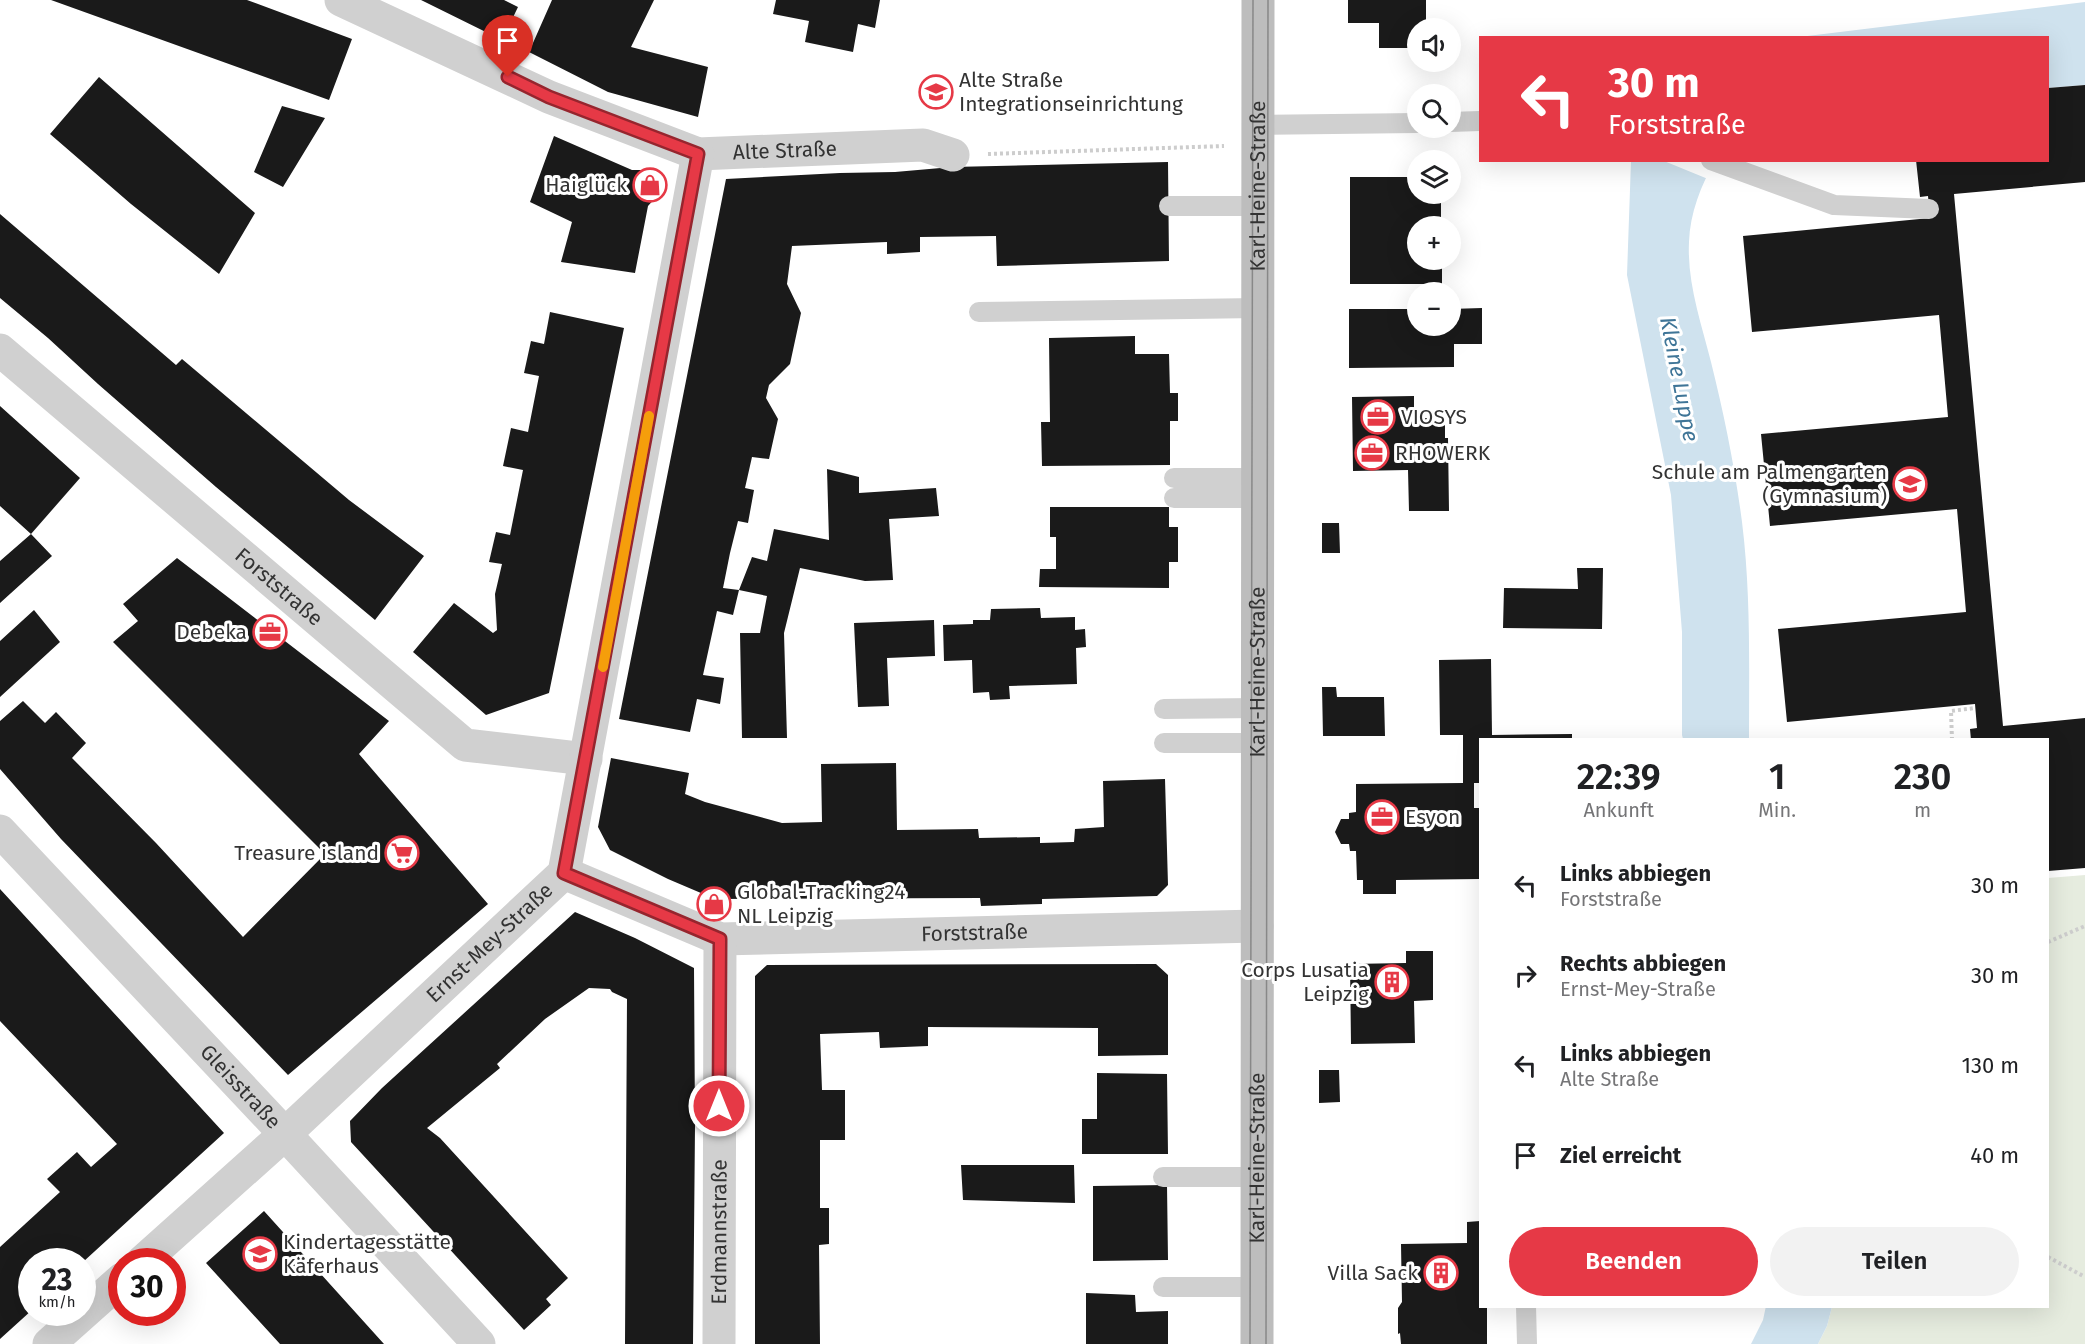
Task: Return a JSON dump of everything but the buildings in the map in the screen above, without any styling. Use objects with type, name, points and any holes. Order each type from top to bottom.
[{"type":"main road","name":"Karl-Heine-Straße","points":[[1257,1344],[1258,0]]},
{"type":"street","name":"Alte Straße","points":[[341,0],[549,97],[698,154],[922,145],[953,156]]},
{"type":"street","name":"Ernst-Mey-Straße","points":[[158,1248],[285,1134],[564,873],[698,154]]},
{"type":"street","name":"Forststraße","points":[[0,350],[465,745],[586,759]]},
{"type":"street","name":"Gleisstraße","points":[[0,831],[479,1344]]},
{"type":"street","name":"Forststraße","points":[[564,873],[720,939],[1257,926]]},
{"type":"street","name":"Erdmannstraße","points":[[719,1344],[720,939]]},
{"type":"street","points":[[49,1344],[108,1292]]},
{"type":"lane","points":[[1461,122],[1479,121]]},
{"type":"lane","points":[[1257,135],[1407,124]]},
{"type":"lane","points":[[1716,163],[1834,205],[1929,209]]},
{"type":"lane","points":[[1169,206],[1257,206]]},
{"type":"lane","points":[[978,312],[1258,308]]},
{"type":"lane","points":[[1174,488],[1257,488]]},
{"type":"lane","points":[[1164,709],[1257,708]]},
{"type":"lane","points":[[1164,743],[1257,743]]},
{"type":"lane","points":[[1163,1177],[1257,1177]]},
{"type":"lane","points":[[1163,1287],[1257,1287]]},
{"type":"lane","points":[[1526,1308],[1527,1344]]},
{"type":"path","points":[[953,156],[1257,135]]},
{"type":"path","points":[[1952,738],[1951,711],[1975,708]]},
{"type":"path","points":[[2049,942],[2085,926]]},
{"type":"path","points":[[2049,1258],[2085,1277]]},
{"type":"shaded area","points":[[2085,875],[2085,1344],[1818,1344],[1827,1326],[1832,1308],[2049,1308],[2049,878]]},
{"type":"water","points":[[2085,2],[2085,85],[2049,88],[2049,36],[1807,36]]},
{"type":"water","name":"Kleine Luppe","points":[[1631,162],[1714,162],[1694,210],[1689,257],[1696,302],[1729,441],[1742,522],[1748,603],[1749,738],[1683,738],[1682,632],[1671,495],[1627,275]]},
{"type":"water","points":[[1766,1308],[1832,1308],[1827,1326],[1818,1344],[1751,1344],[1763,1320]]},
{"type":"pier","points":[[1666,162],[1717,162],[1708,179]]},
{"type":"tram line","points":[[1250,1344],[1253,0]]},
{"type":"tram line","points":[[1266,1344],[1268,0]]},
{"type":"slow traffic","points":[[603,667],[649,416]]},
{"type":"place","name":"Alte Straße Integrationseinrichtung","points":[[936,92]]},
{"type":"place","name":"Haiglück","points":[[650,185]]},
{"type":"place","name":"VIOSYS","points":[[1378,417]]},
{"type":"place","name":"RHOWERK","points":[[1372,453]]},
{"type":"place","name":"Schule am Palmengarten (Gymnasium)","points":[[1910,484]]},
{"type":"place","name":"Debeka","points":[[270,632]]},
{"type":"place","name":"Esyon","points":[[1382,817]]},
{"type":"place","name":"Treasure island","points":[[402,853]]},
{"type":"place","name":"Global-Tracking24 NL Leipzig","points":[[714,904]]},
{"type":"place","name":"Corps Lusatia Leipzig","points":[[1392,982]]},
{"type":"place","name":"Kindertagesstätte Käferhaus","points":[[260,1254]]},
{"type":"place","name":"Villa Sack","points":[[1441,1273]]},
{"type":"route","points":[[508,77],[549,97],[698,154],[564,873],[720,939],[719,1106]]}]
